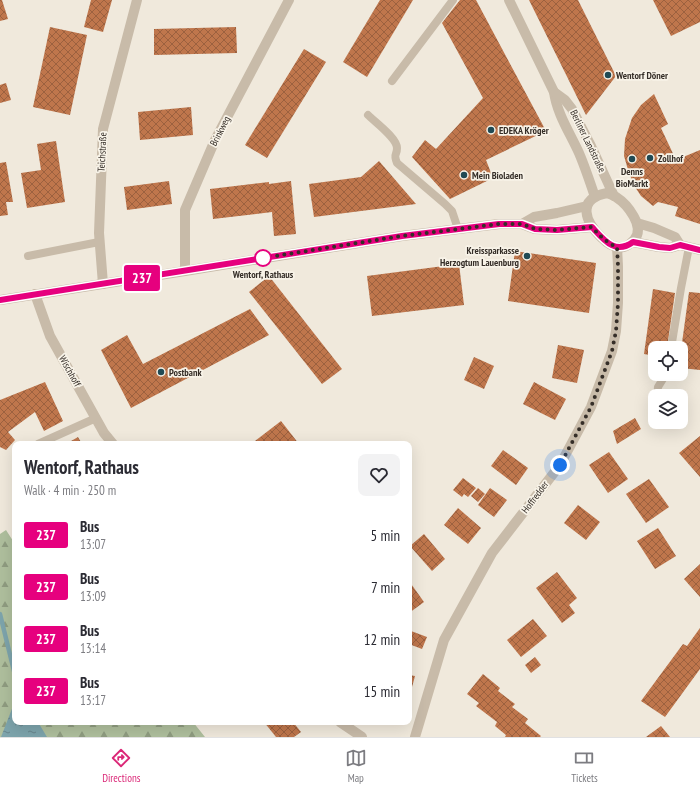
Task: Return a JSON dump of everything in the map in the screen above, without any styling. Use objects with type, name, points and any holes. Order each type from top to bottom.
[{"type":"street","name":"Teichstraße","points":[[103,284],[98,233],[103,129],[137,0]]},
{"type":"street","name":"Brinkweg","points":[[185,271],[185,210],[215,140],[289,0]]},
{"type":"street","name":"Berliner Landstraße","points":[[509,0],[554,92],[556,103],[579,152],[595,197]]},
{"type":"street","name":"Berliner Landstraße","points":[[554,92],[565,100],[572,108],[614,196]]},
{"type":"street","points":[[607,194],[614,196],[624,204],[633,215],[637,223],[637,238],[627,246],[617,247],[603,239],[592,227],[586,212],[587,206],[595,197],[607,194]]},
{"type":"street","points":[[522,224],[534,217],[587,206]]},
{"type":"street","points":[[637,223],[675,237],[685,246]]},
{"type":"street","points":[[0,300],[402,236],[458,229],[499,224],[522,224],[535,229],[557,230],[592,227]]},
{"type":"street","points":[[633,242],[670,248],[685,246],[700,250]]},
{"type":"street","name":"Hoffredder","points":[[415,737],[444,640],[492,553],[560,465],[591,407],[612,351],[616,331],[618,303],[617,247]]},
{"type":"street","name":"Wischhoff","points":[[35,294],[50,336],[104,433],[111,441]]},
{"type":"street","points":[[344,725],[362,737]]},
{"type":"lane","points":[[392,81],[453,0]]},
{"type":"lane","points":[[368,115],[393,139],[397,147],[395,157],[397,163],[452,211],[458,229]]},
{"type":"lane","points":[[28,256],[99,242]]},
{"type":"lane","points":[[672,341],[681,288],[685,246]]},
{"type":"lane","points":[[45,441],[96,418]]},
{"type":"green space","points":[[6,530],[12,539],[12,725],[195,725],[205,737],[0,737],[0,534]]},
{"type":"water","points":[[12,709],[12,725],[40,725],[47,737],[1,737]]},
{"type":"building","points":[[0,0],[2,0],[8,19],[0,21]]},
{"type":"building","points":[[91,0],[112,0],[103,32],[84,27]]},
{"type":"building","points":[[380,0],[413,0],[367,77],[343,62]]},
{"type":"building","points":[[460,0],[476,0],[546,131],[486,160],[493,178],[450,199],[412,157],[425,140],[436,149],[483,98],[442,23]]},
{"type":"building","points":[[529,0],[578,0],[616,76],[586,115]]},
{"type":"building","points":[[653,0],[700,0],[700,22],[671,36]]},
{"type":"building","points":[[50,27],[87,35],[70,115],[33,107]]},
{"type":"building","points":[[236,27],[237,53],[154,55],[154,29]]},
{"type":"building","points":[[304,49],[326,62],[267,158],[245,145]]},
{"type":"building","points":[[6,83],[11,100],[0,103],[0,85]]},
{"type":"building","name":"Zollhof","points":[[654,94],[668,124],[661,128],[676,160],[700,150],[700,224],[675,216],[678,207],[658,202],[653,206],[641,196],[629,173],[624,156],[625,139],[632,118],[641,105]]},
{"type":"building","points":[[191,107],[193,135],[140,140],[138,112]]},
{"type":"building","points":[[56,141],[65,202],[27,208],[21,173],[41,170],[37,144]]},
{"type":"building","points":[[379,161],[416,204],[314,217],[309,184],[361,177]]},
{"type":"building","points":[[6,162],[13,202],[6,202],[8,215],[0,216],[0,163]]},
{"type":"building","points":[[169,181],[172,204],[127,210],[124,187]]},
{"type":"building","points":[[291,181],[296,234],[274,236],[272,212],[213,219],[210,189]]},
{"type":"building","points":[[515,251],[596,263],[589,313],[508,301]]},
{"type":"building","points":[[459,264],[464,305],[372,316],[367,276]]},
{"type":"building","points":[[269,276],[342,369],[322,384],[249,292]]},
{"type":"building","points":[[653,289],[675,293],[668,341],[648,341],[648,355],[644,354]]},
{"type":"building","points":[[689,292],[700,293],[700,370],[688,369],[688,341],[682,341]]},
{"type":"building","points":[[250,309],[269,335],[131,408],[101,350],[127,335],[143,364]]},
{"type":"building","points":[[558,345],[584,350],[577,383],[552,378]]},
{"type":"building","points":[[474,357],[494,366],[484,389],[464,380]]},
{"type":"building","points":[[45,382],[63,421],[44,431],[35,412],[8,432],[15,440],[12,441],[12,443],[6,450],[0,447],[0,400]]},
{"type":"building","points":[[534,382],[566,399],[555,420],[523,404]]},
{"type":"building","points":[[635,418],[641,429],[617,444],[613,431]]},
{"type":"building","points":[[281,421],[297,441],[255,441]]},
{"type":"building","points":[[700,436],[700,477],[679,453]]},
{"type":"building","points":[[78,437],[80,441],[71,441]]},
{"type":"building","points":[[503,450],[528,468],[516,485],[491,466]]},
{"type":"building","points":[[609,452],[628,479],[608,493],[589,465]]},
{"type":"building","points":[[463,478],[476,488],[468,497],[464,494],[462,497],[453,490]]},
{"type":"building","points":[[649,479],[669,507],[646,523],[626,494]]},
{"type":"building","points":[[478,488],[485,494],[478,502],[471,496]]},
{"type":"building","points":[[490,488],[507,500],[494,517],[478,505]]},
{"type":"building","points":[[578,505],[600,522],[586,540],[564,523]]},
{"type":"building","points":[[458,508],[481,528],[468,544],[444,525]]},
{"type":"building","points":[[658,528],[676,556],[655,569],[637,541]]},
{"type":"building","points":[[424,534],[445,559],[432,571],[412,548],[412,544]]},
{"type":"building","points":[[700,564],[700,597],[684,579]]},
{"type":"building","points":[[557,572],[577,598],[569,605],[575,613],[562,623],[536,588]]},
{"type":"building","points":[[412,585],[424,602],[412,611]]},
{"type":"building","points":[[533,619],[547,636],[521,657],[507,640]]},
{"type":"building","points":[[700,628],[700,669],[665,717],[641,701],[683,644],[687,646]]},
{"type":"building","points":[[412,631],[427,637],[422,649],[412,645]]},
{"type":"building","points":[[535,657],[541,665],[531,673],[525,665]]},
{"type":"building","points":[[483,674],[500,688],[498,691],[515,704],[512,707],[528,719],[525,723],[541,736],[540,737],[505,737],[506,735],[495,726],[497,722],[476,706],[479,703],[467,694]]},
{"type":"building","points":[[412,676],[415,676],[412,687]]},
{"type":"building","points":[[266,725],[295,725],[301,732],[294,737],[276,737]]},
{"type":"building","points":[[661,726],[670,737],[646,737]]},
{"type":"waterway","points":[[0,614],[12,663]]},
{"type":"bus line","name":"237","points":[[0,300],[402,236],[499,224],[522,224],[535,229],[557,230],[592,227],[603,239],[617,247],[627,246],[633,242],[670,248],[680,245],[700,250]]},
{"type":"place","name":"Wentorf Döner","points":[[608,75]]},
{"type":"place","name":"EDEKA Kröger","points":[[491,130]]},
{"type":"place","name":"Zollhof","points":[[650,158]]},
{"type":"place","name":"Denns BioMarkt","points":[[632,159]]},
{"type":"place","name":"Mein Bioladen","points":[[464,175]]},
{"type":"place","name":"Kreissparkasse Herzogtum Lauenburg","points":[[527,256]]},
{"type":"place","name":"Wentorf, Rathaus","points":[[263,258]]},
{"type":"place","name":"Postbank","points":[[161,372]]},
{"type":"route","points":[[263,258],[402,236],[499,224],[522,224],[535,229],[557,230],[592,227],[603,239],[617,247],[618,303],[616,331],[612,351],[591,407],[560,465]]}]
